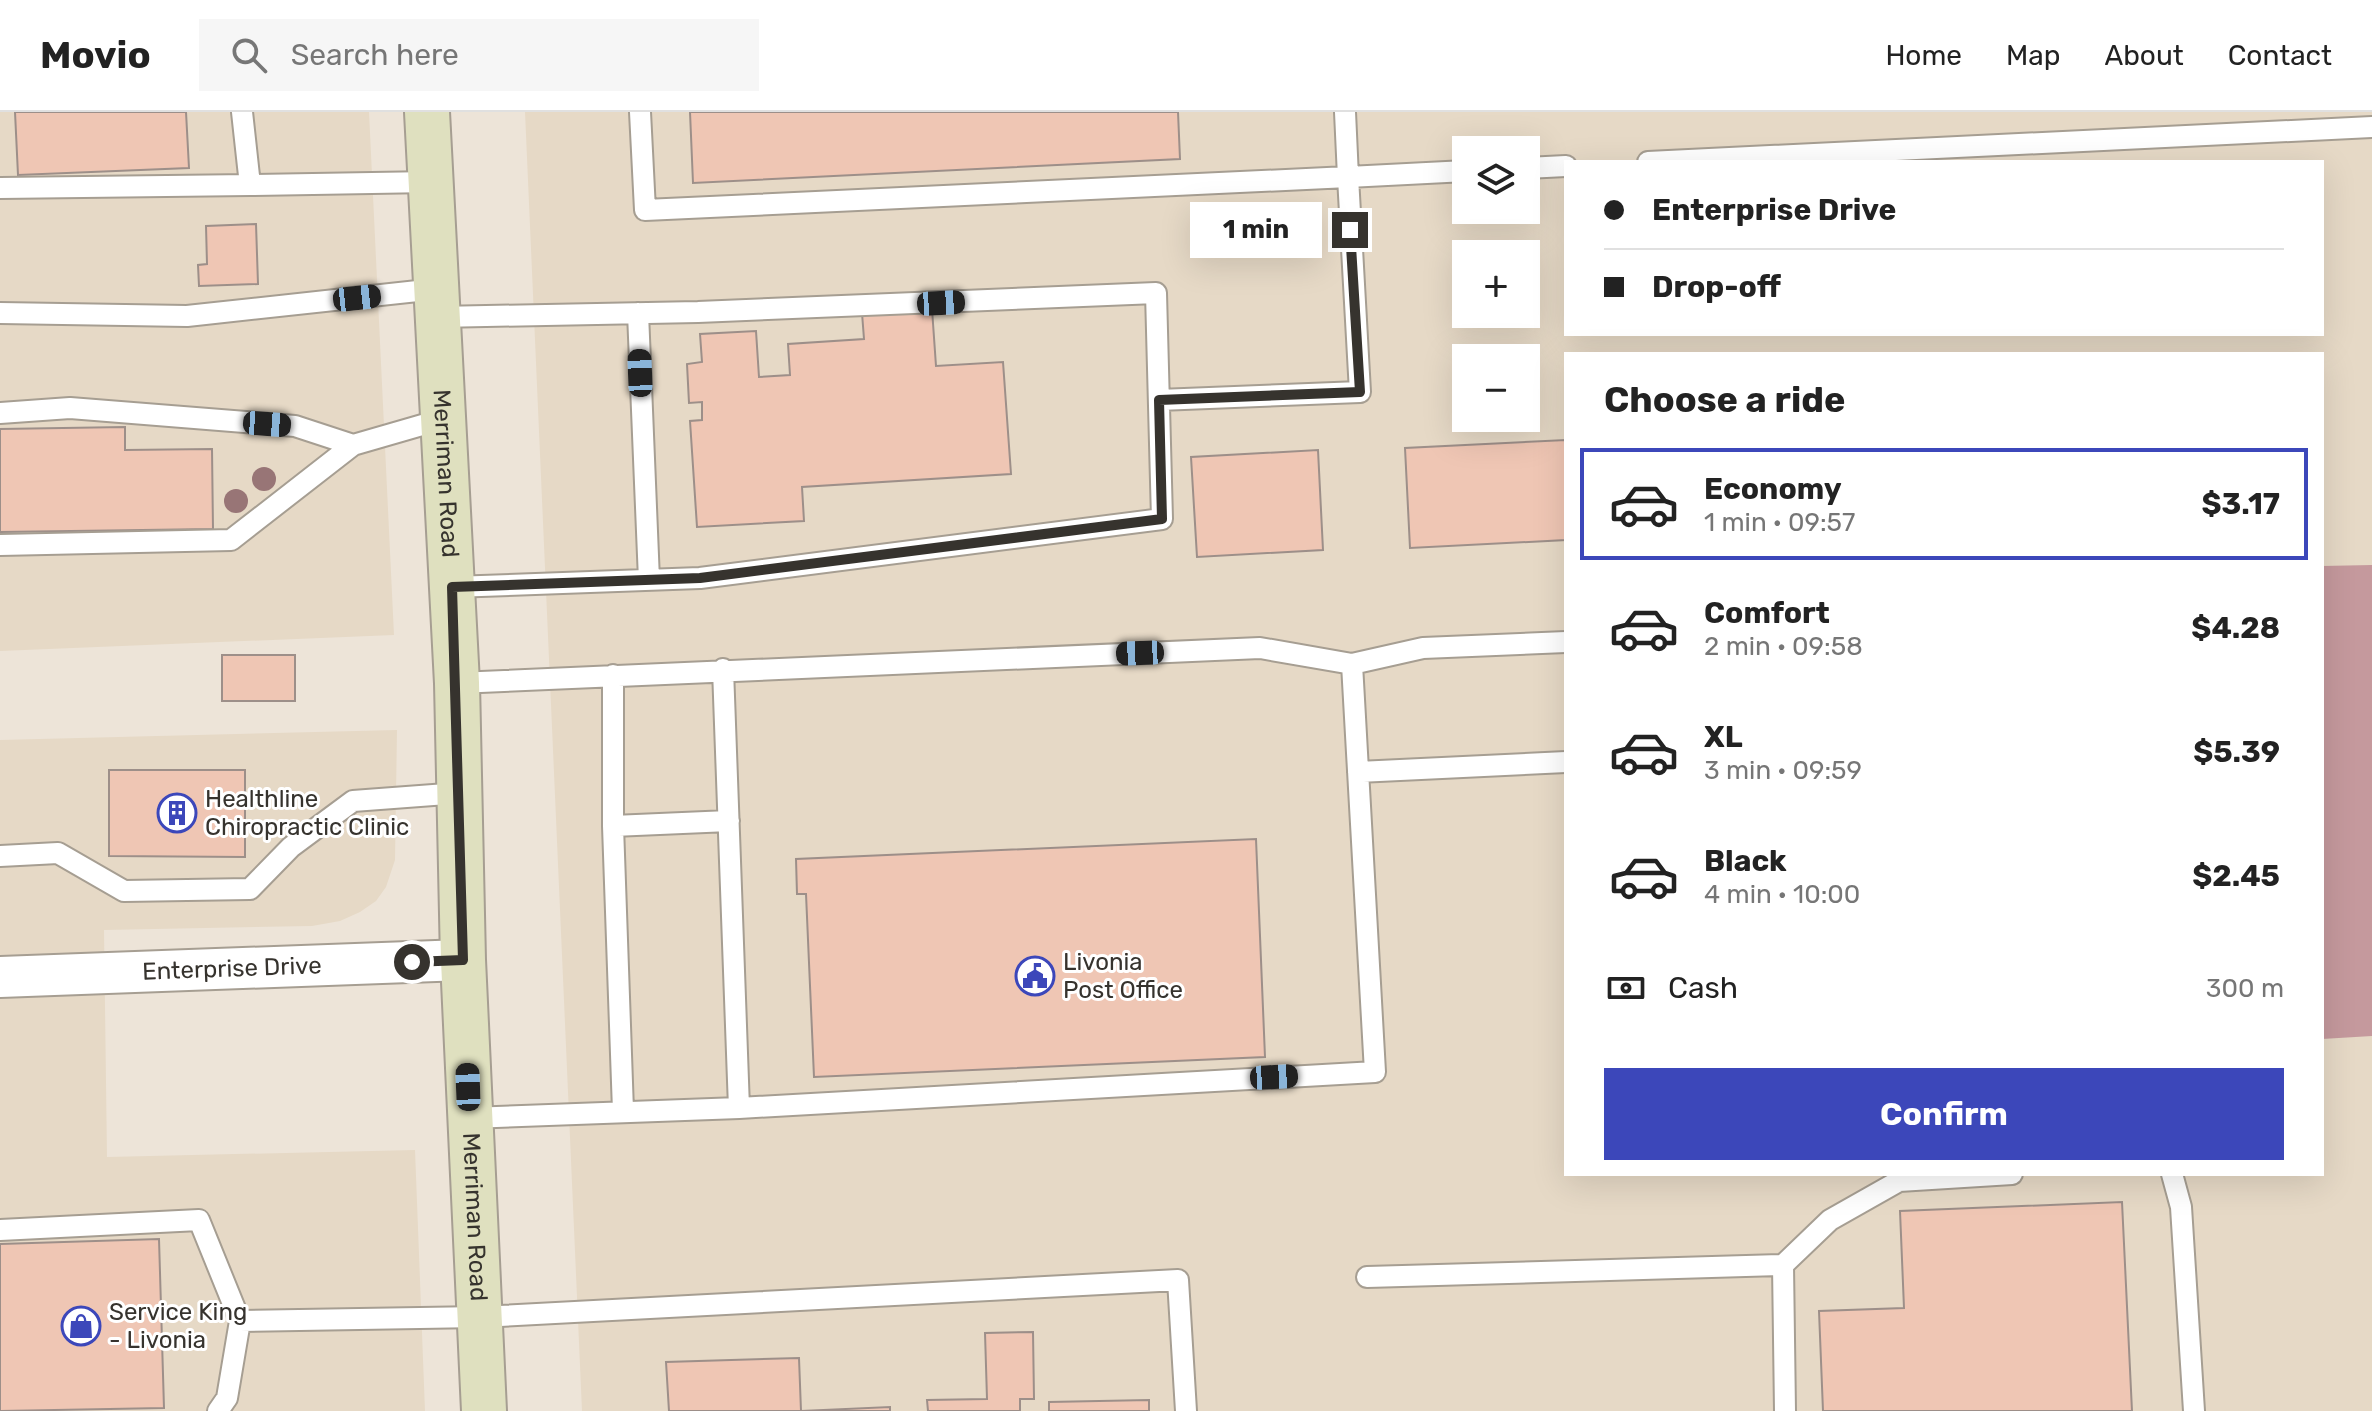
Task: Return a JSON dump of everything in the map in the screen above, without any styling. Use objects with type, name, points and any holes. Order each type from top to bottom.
[{"type":"main road","name":"Merriman Road","points":[[427,112],[457,683],[463,960],[484,1411]]},
{"type":"street","name":"Enterprise Drive","points":[[0,977],[463,960]]},
{"type":"lane","points":[[242,112],[250,185]]},
{"type":"lane","points":[[640,112],[645,210],[1452,172]]},
{"type":"lane","points":[[1159,400],[1360,392],[1345,112]]},
{"type":"lane","points":[[1689,160],[2372,127]]},
{"type":"lane","points":[[1540,167],[1564,166]]},
{"type":"lane","points":[[0,188],[431,182]]},
{"type":"lane","points":[[0,313],[187,316],[437,303],[638,313],[1156,293],[1162,519],[716,576],[452,587]]},
{"type":"lane","points":[[638,313],[649,580]]},
{"type":"lane","points":[[0,413],[70,408],[295,426],[353,445]]},
{"type":"lane","points":[[0,545],[231,540],[353,445],[443,419]]},
{"type":"lane","points":[[457,683],[723,669],[1260,648],[1352,664],[1423,648],[1564,642]]},
{"type":"lane","points":[[469,1118],[739,1108],[1375,1072],[1352,664]]},
{"type":"lane","points":[[723,669],[739,1108]]},
{"type":"lane","points":[[613,675],[613,826],[623,1111]]},
{"type":"lane","points":[[1358,772],[1564,762]]},
{"type":"lane","points":[[0,856],[58,853],[124,891],[250,889],[291,847],[353,801],[460,793]]},
{"type":"lane","points":[[613,826],[729,821]]},
{"type":"lane","points":[[1367,1277],[1783,1265],[1830,1220],[1899,1181],[1980,1176]]},
{"type":"lane","points":[[2173,1176],[2181,1207],[2194,1411]]},
{"type":"lane","points":[[0,1230],[199,1220],[240,1321],[227,1398],[218,1411]]},
{"type":"lane","points":[[1783,1265],[1785,1411]]},
{"type":"lane","points":[[240,1321],[480,1317],[1178,1280],[1186,1411]]},
{"type":"shaded area","points":[[0,112],[369,112],[394,635],[0,651]]},
{"type":"shaded area","points":[[525,112],[2372,112],[2372,1411],[582,1411]]},
{"type":"shaded area","points":[[2372,565],[2372,1036],[2324,1039],[2324,566]]},
{"type":"shaded area","points":[[397,730],[395,860],[386,887],[376,901],[360,912],[340,921],[312,926],[104,930],[107,1157],[415,1150],[425,1411],[0,1411],[0,740]]},
{"type":"building","points":[[15,112],[186,112],[189,168],[18,175]]},
{"type":"building","points":[[690,112],[1178,112],[1180,159],[693,183]]},
{"type":"building","points":[[256,224],[258,284],[199,286],[198,265],[207,264],[206,226]]},
{"type":"building","points":[[932,309],[936,366],[1003,362],[1011,474],[802,487],[804,521],[697,527],[690,421],[702,420],[702,402],[689,403],[687,364],[702,362],[700,334],[756,331],[759,377],[790,375],[788,344],[864,339],[862,313]]},
{"type":"building","points":[[125,427],[125,450],[212,449],[213,529],[0,532],[0,429]]},
{"type":"building","points":[[1564,440],[1564,540],[1410,548],[1405,448]]},
{"type":"building","points":[[1318,450],[1323,550],[1197,557],[1191,457]]},
{"type":"building","points":[[222,655],[295,655],[295,701],[222,701]]},
{"type":"building","name":"Healthline Chiropractic Clinic","points":[[109,770],[245,770],[245,857],[109,856]]},
{"type":"building","name":"Livonia Post Office","points":[[1256,839],[1265,1057],[814,1077],[806,894],[797,894],[796,859]]},
{"type":"building","points":[[2122,1202],[2132,1411],[1823,1411],[1819,1311],[1904,1308],[1900,1211]]},
{"type":"building","name":"Service King - Livonia","points":[[159,1239],[164,1408],[0,1411],[0,1244]]},
{"type":"building","points":[[1033,1332],[1034,1399],[1020,1399],[1020,1411],[928,1411],[927,1400],[987,1399],[985,1333]]},
{"type":"building","points":[[799,1358],[801,1411],[669,1411],[666,1362]]},
{"type":"building","points":[[1149,1400],[1149,1411],[1049,1411],[1049,1402]]},
{"type":"building","points":[[890,1407],[890,1411],[801,1411]]},
{"type":"place","name":"Healthline Chiropractic Clinic","points":[[177,813]]},
{"type":"place","name":"Livonia Post Office","points":[[1035,976]]},
{"type":"place","name":"Service King - Livonia","points":[[81,1326]]},
{"type":"route","points":[[412,962],[463,960],[452,587],[700,578],[1162,519],[1159,400],[1360,392],[1350,230]]}]
